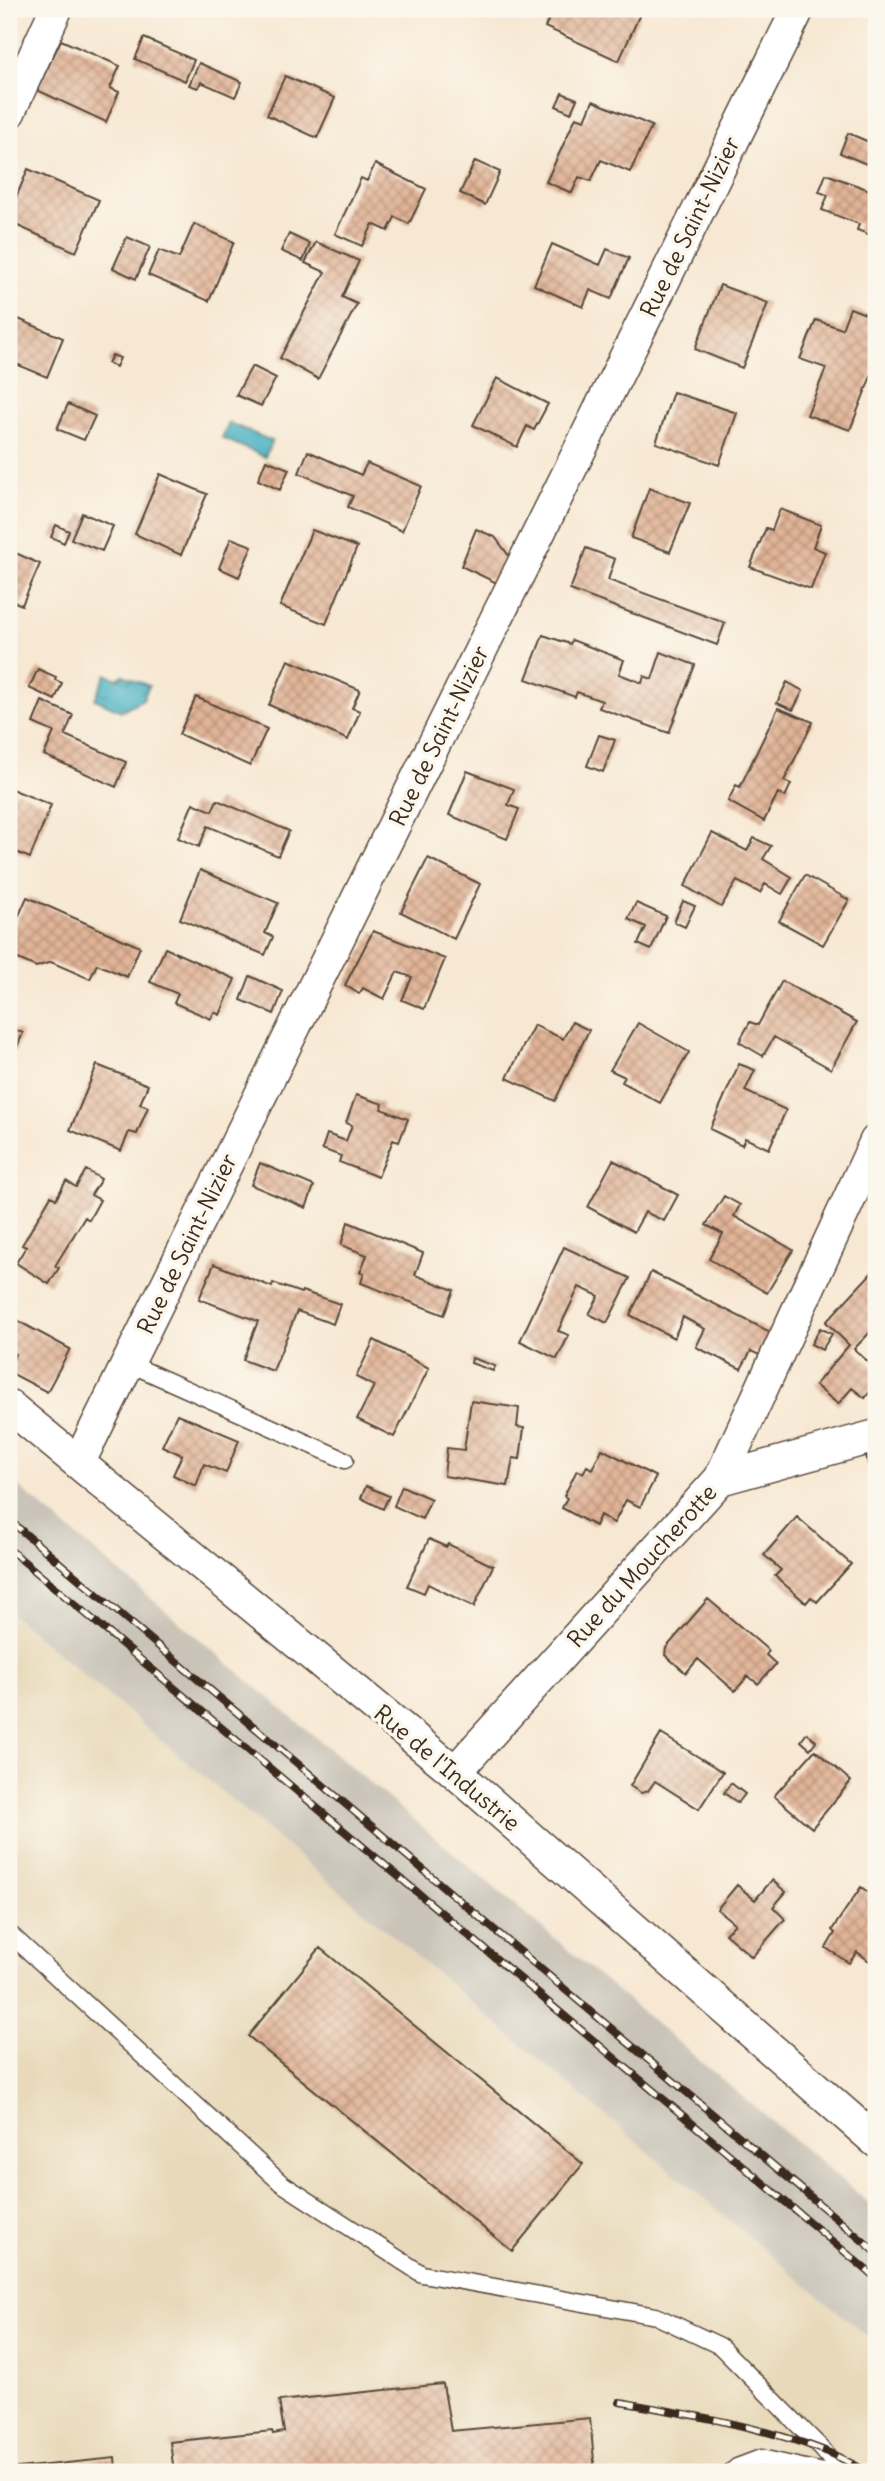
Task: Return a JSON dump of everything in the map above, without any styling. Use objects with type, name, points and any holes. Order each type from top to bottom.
[{"type":"street","points":[[9,113],[56,9]]},
{"type":"street","name":"Rue de Saint-Nizier","points":[[79,1462],[798,9]]},
{"type":"street","name":"Rue du Moucherotte","points":[[455,1772],[720,1479],[876,1141]]},
{"type":"street","name":"Rue de l'Industrie","points":[[9,1406],[455,1772],[876,2141]]},
{"type":"street","points":[[720,1479],[876,1436]]},
{"type":"lane","points":[[128,1363],[345,1460]]},
{"type":"lane","points":[[9,1933],[281,2183],[422,2274],[656,2316],[720,2346],[823,2450],[840,2472]]},
{"type":"lane","points":[[731,2472],[761,2458],[824,2472]]},
{"type":"shaded area","points":[[9,1479],[876,2209],[876,2344],[9,1612]]},
{"type":"shaded area","points":[[9,1612],[876,2344],[876,2472],[9,2472]]},
{"type":"water","points":[[229,423],[272,441],[265,457],[222,438]]},
{"type":"water","points":[[106,674],[117,679],[123,675],[149,686],[143,699],[121,711],[95,699]]},
{"type":"building","points":[[553,9],[628,9],[640,14],[619,61],[545,27]]},
{"type":"building","points":[[144,38],[194,60],[185,81],[135,59]]},
{"type":"building","points":[[61,40],[120,66],[110,88],[119,92],[106,122],[37,90]]},
{"type":"building","points":[[199,63],[242,82],[235,97],[201,82],[198,88],[189,85]]},
{"type":"building","points":[[285,76],[335,98],[317,138],[267,115]]},
{"type":"building","points":[[562,93],[577,99],[571,113],[556,106]]},
{"type":"building","points":[[593,101],[652,126],[630,172],[601,160],[591,181],[579,177],[572,193],[546,182],[576,117],[585,120]]},
{"type":"building","points":[[848,133],[876,145],[876,168],[840,153]]},
{"type":"building","points":[[475,161],[500,172],[485,205],[460,193]]},
{"type":"building","points":[[375,164],[426,189],[409,224],[395,217],[388,231],[373,224],[362,246],[335,234],[361,178],[367,181]]},
{"type":"building","points":[[28,169],[99,200],[76,252],[9,222],[9,214]]},
{"type":"building","points":[[826,174],[872,191],[873,188],[876,190],[876,237],[857,230],[859,224],[822,210],[828,195],[819,192]]},
{"type":"building","points":[[194,224],[234,242],[209,301],[148,275],[159,250],[179,258]]},
{"type":"building","points":[[289,234],[310,244],[303,261],[281,251]]},
{"type":"building","points":[[127,237],[150,247],[136,279],[113,268]]},
{"type":"building","points":[[316,242],[359,261],[342,297],[357,304],[318,379],[280,358],[325,272],[305,263]]},
{"type":"building","points":[[552,244],[600,265],[607,249],[629,258],[611,299],[590,290],[583,307],[534,285]]},
{"type":"building","points":[[720,285],[768,303],[742,368],[695,349]]},
{"type":"building","points":[[850,308],[876,318],[876,363],[850,430],[807,415],[826,368],[800,359],[816,320],[842,329]]},
{"type":"building","points":[[9,315],[63,338],[47,377],[9,361]]},
{"type":"building","points":[[112,355],[120,358],[116,367],[108,363]]},
{"type":"building","points":[[252,366],[276,378],[261,406],[236,395]]},
{"type":"building","points":[[497,378],[548,404],[534,430],[527,426],[517,447],[473,425]]},
{"type":"building","points":[[673,392],[737,413],[719,465],[656,443]]},
{"type":"building","points":[[68,404],[95,416],[84,440],[57,429]]},
{"type":"building","points":[[308,451],[361,475],[367,463],[421,486],[402,531],[348,507],[353,496],[299,473]]},
{"type":"building","points":[[266,460],[289,469],[280,490],[258,480]]},
{"type":"building","points":[[160,474],[207,494],[181,555],[135,534]]},
{"type":"building","points":[[649,488],[690,503],[670,552],[631,538]]},
{"type":"building","points":[[780,509],[821,525],[813,547],[825,552],[811,589],[750,567],[766,528],[772,530]]},
{"type":"building","points":[[82,513],[113,526],[102,551],[71,539]]},
{"type":"building","points":[[56,525],[69,531],[64,543],[51,537]]},
{"type":"building","points":[[476,529],[495,537],[512,560],[501,585],[461,566]]},
{"type":"building","points":[[312,530],[357,547],[326,624],[280,606]]},
{"type":"building","points":[[231,538],[252,546],[239,577],[219,568]]},
{"type":"building","points":[[586,548],[615,559],[608,580],[725,623],[717,645],[570,590]]},
{"type":"building","points":[[9,550],[40,564],[22,605],[9,600]]},
{"type":"building","points":[[543,635],[570,644],[572,640],[624,660],[619,674],[642,683],[644,676],[652,679],[661,652],[695,665],[669,733],[599,708],[602,701],[577,692],[575,697],[526,679]]},
{"type":"building","points":[[288,660],[360,690],[352,708],[360,711],[348,740],[269,705]]},
{"type":"building","points":[[38,669],[56,677],[55,680],[62,683],[55,700],[29,688]]},
{"type":"building","points":[[787,682],[803,691],[793,710],[777,703]]},
{"type":"building","points":[[196,697],[267,729],[250,766],[179,734]]},
{"type":"building","points":[[42,701],[73,715],[65,735],[126,762],[116,787],[44,755],[54,732],[33,723]]},
{"type":"building","points":[[778,708],[813,722],[784,781],[791,784],[785,797],[778,793],[764,821],[728,801],[736,785],[740,787]]},
{"type":"building","points":[[599,735],[615,740],[603,772],[587,766]]},
{"type":"building","points":[[467,771],[514,789],[508,805],[519,809],[507,839],[449,815]]},
{"type":"building","points":[[9,788],[51,805],[30,858],[9,849]]},
{"type":"building","points":[[217,800],[289,831],[278,856],[208,826],[199,847],[178,838],[193,803],[212,811]]},
{"type":"building","points":[[712,833],[747,851],[754,838],[771,846],[763,859],[792,877],[782,894],[765,884],[760,893],[737,881],[721,907],[685,886]]},
{"type":"building","points":[[428,858],[480,884],[454,939],[401,912]]},
{"type":"building","points":[[200,870],[278,903],[265,933],[273,937],[265,955],[180,919]]},
{"type":"building","points":[[805,875],[849,900],[823,945],[779,921]]},
{"type":"building","points":[[27,897],[140,947],[127,977],[97,964],[90,979],[51,962],[36,967],[9,955],[9,938]]},
{"type":"building","points":[[683,901],[695,906],[685,927],[674,922]]},
{"type":"building","points":[[636,903],[666,916],[651,950],[638,944],[646,927],[628,919]]},
{"type":"building","points":[[373,931],[445,959],[424,1009],[402,1000],[412,977],[397,972],[384,999],[363,988],[359,994],[345,985]]},
{"type":"building","points":[[165,948],[235,979],[220,1015],[214,1012],[211,1019],[174,1003],[178,994],[150,982]]},
{"type":"building","points":[[250,976],[283,991],[274,1014],[241,1000]]},
{"type":"building","points":[[782,981],[857,1022],[831,1069],[774,1037],[763,1056],[739,1042],[750,1022],[758,1025]]},
{"type":"building","points":[[572,1022],[589,1030],[555,1101],[507,1078],[534,1025],[563,1039]]},
{"type":"building","points":[[638,1023],[689,1052],[660,1103],[622,1082],[625,1077],[610,1070]]},
{"type":"building","points":[[9,1027],[23,1033],[9,1065]]},
{"type":"building","points":[[739,1064],[755,1070],[745,1091],[786,1110],[769,1149],[745,1138],[742,1145],[710,1129]]},
{"type":"building","points":[[97,1065],[148,1085],[140,1104],[148,1107],[137,1134],[129,1132],[121,1151],[70,1130]]},
{"type":"building","points":[[356,1095],[383,1104],[381,1109],[408,1119],[399,1142],[393,1140],[378,1177],[339,1162],[341,1156],[322,1149],[327,1134],[346,1141],[352,1125],[346,1123]]},
{"type":"building","points":[[613,1160],[678,1195],[664,1221],[645,1212],[634,1232],[588,1207]]},
{"type":"building","points":[[260,1163],[314,1186],[306,1208],[251,1185]]},
{"type":"building","points":[[86,1170],[101,1179],[91,1195],[100,1200],[89,1220],[85,1217],[55,1266],[59,1268],[49,1284],[16,1263],[26,1247],[22,1245],[51,1196],[56,1199],[66,1181],[76,1187]]},
{"type":"building","points":[[724,1196],[740,1205],[734,1216],[793,1250],[767,1293],[709,1259],[723,1234],[706,1225]]},
{"type":"building","points":[[348,1222],[423,1253],[415,1275],[454,1290],[444,1315],[361,1283],[364,1273],[360,1272],[367,1255],[341,1245]]},
{"type":"building","points":[[564,1247],[630,1278],[607,1323],[589,1314],[599,1296],[579,1287],[558,1331],[569,1335],[557,1359],[520,1341]]},
{"type":"building","points":[[214,1264],[272,1287],[273,1283],[340,1304],[333,1324],[297,1311],[273,1371],[243,1360],[258,1321],[199,1299]]},
{"type":"building","points":[[876,1268],[876,1326],[854,1349],[876,1369],[876,1384],[865,1398],[852,1388],[838,1404],[815,1385],[849,1345],[826,1322]]},
{"type":"building","points":[[651,1272],[782,1338],[770,1360],[751,1351],[741,1369],[696,1347],[705,1329],[683,1317],[674,1338],[630,1315]]},
{"type":"building","points":[[9,1316],[70,1349],[47,1392],[9,1372],[15,1354],[9,1350]]},
{"type":"building","points":[[820,1328],[832,1334],[822,1350],[811,1344]]},
{"type":"building","points":[[374,1340],[429,1368],[394,1437],[357,1419],[374,1386],[356,1377]]},
{"type":"building","points":[[472,1358],[495,1366],[493,1371],[471,1363]]},
{"type":"building","points":[[471,1401],[519,1408],[517,1427],[524,1428],[520,1459],[513,1458],[508,1486],[444,1476],[447,1448],[464,1450]]},
{"type":"building","points":[[177,1414],[239,1440],[226,1473],[204,1464],[196,1486],[173,1475],[182,1455],[162,1446]]},
{"type":"building","points":[[602,1449],[656,1477],[640,1507],[626,1500],[614,1523],[600,1515],[595,1526],[562,1508],[567,1498],[564,1496],[577,1470],[583,1473],[587,1466],[592,1469]]},
{"type":"building","points":[[876,1453],[876,1476],[871,1477],[866,1455]]},
{"type":"building","points":[[366,1486],[389,1496],[383,1509],[361,1498]]},
{"type":"building","points":[[402,1486],[431,1499],[422,1519],[394,1506]]},
{"type":"building","points":[[797,1517],[851,1564],[817,1602],[811,1597],[806,1603],[775,1576],[781,1570],[764,1555]]},
{"type":"building","points":[[429,1539],[446,1547],[448,1544],[493,1566],[474,1607],[428,1584],[424,1593],[407,1586]]},
{"type":"building","points":[[708,1599],[769,1651],[766,1655],[776,1664],[758,1684],[748,1676],[735,1691],[698,1659],[686,1673],[665,1655],[666,1648]]},
{"type":"building","points":[[807,1733],[816,1741],[810,1749],[801,1741]]},
{"type":"building","points":[[661,1734],[723,1772],[699,1809],[655,1781],[648,1791],[641,1793],[630,1786]]},
{"type":"building","points":[[815,1750],[851,1781],[812,1828],[774,1796]]},
{"type":"building","points":[[731,1783],[745,1794],[738,1803],[724,1793]]},
{"type":"building","points":[[772,1880],[786,1892],[773,1907],[785,1919],[752,1957],[725,1934],[735,1924],[717,1909],[737,1885],[755,1900]]},
{"type":"building","points":[[861,1887],[876,1898],[876,1966],[857,1952],[849,1963],[826,1948],[835,1933],[832,1930]]},
{"type":"building","points":[[320,1948],[583,2164],[512,2251],[248,2036]]},
{"type":"building","points":[[443,2384],[451,2431],[590,2418],[595,2472],[174,2472],[170,2442],[284,2432],[279,2401]]},
{"type":"building","points":[[115,2458],[116,2472],[9,2472],[9,2469]]},
{"type":"railway","points":[[9,1520],[876,2252]]},
{"type":"railway","points":[[9,1549],[876,2278]]},
{"type":"railway","points":[[620,2402],[771,2433],[826,2451],[868,2472]]}]
